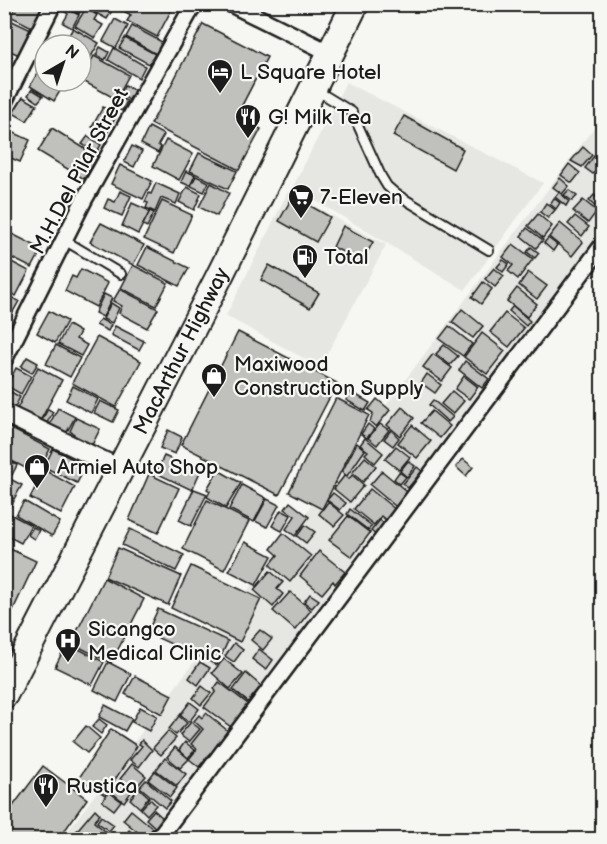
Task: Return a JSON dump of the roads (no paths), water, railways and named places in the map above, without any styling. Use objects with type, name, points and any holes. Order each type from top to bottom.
[{"type":"highway","name":"MacArthur Highway","points":[[4,695],[355,4]]},
{"type":"street","points":[[4,102],[53,4]]},
{"type":"street","name":"M.H.Del Pilar Street","points":[[4,360],[85,198],[194,4]]},
{"type":"street","points":[[231,4],[330,53]]},
{"type":"street","points":[[157,840],[603,246]]},
{"type":"street","points":[[4,413],[120,469]]},
{"type":"lane","points":[[313,88],[352,112],[387,186],[396,194],[489,250]]},
{"type":"lane","points":[[64,240],[121,274]]},
{"type":"place","name":"L Square Hotel","points":[[220,95]]},
{"type":"place","name":"G! Milk Tea","points":[[248,140]]},
{"type":"place","name":"7-Eleven","points":[[301,220]]},
{"type":"place","name":"Total","points":[[305,280]]},
{"type":"place","name":"Maxiwood Construction Supply","points":[[214,399]]},
{"type":"place","name":"Armiel Auto Shop","points":[[37,490]]},
{"type":"place","name":"Sicangco Medical Clinic","points":[[68,664]]},
{"type":"place","name":"Rustica","points":[[46,809]]}]
